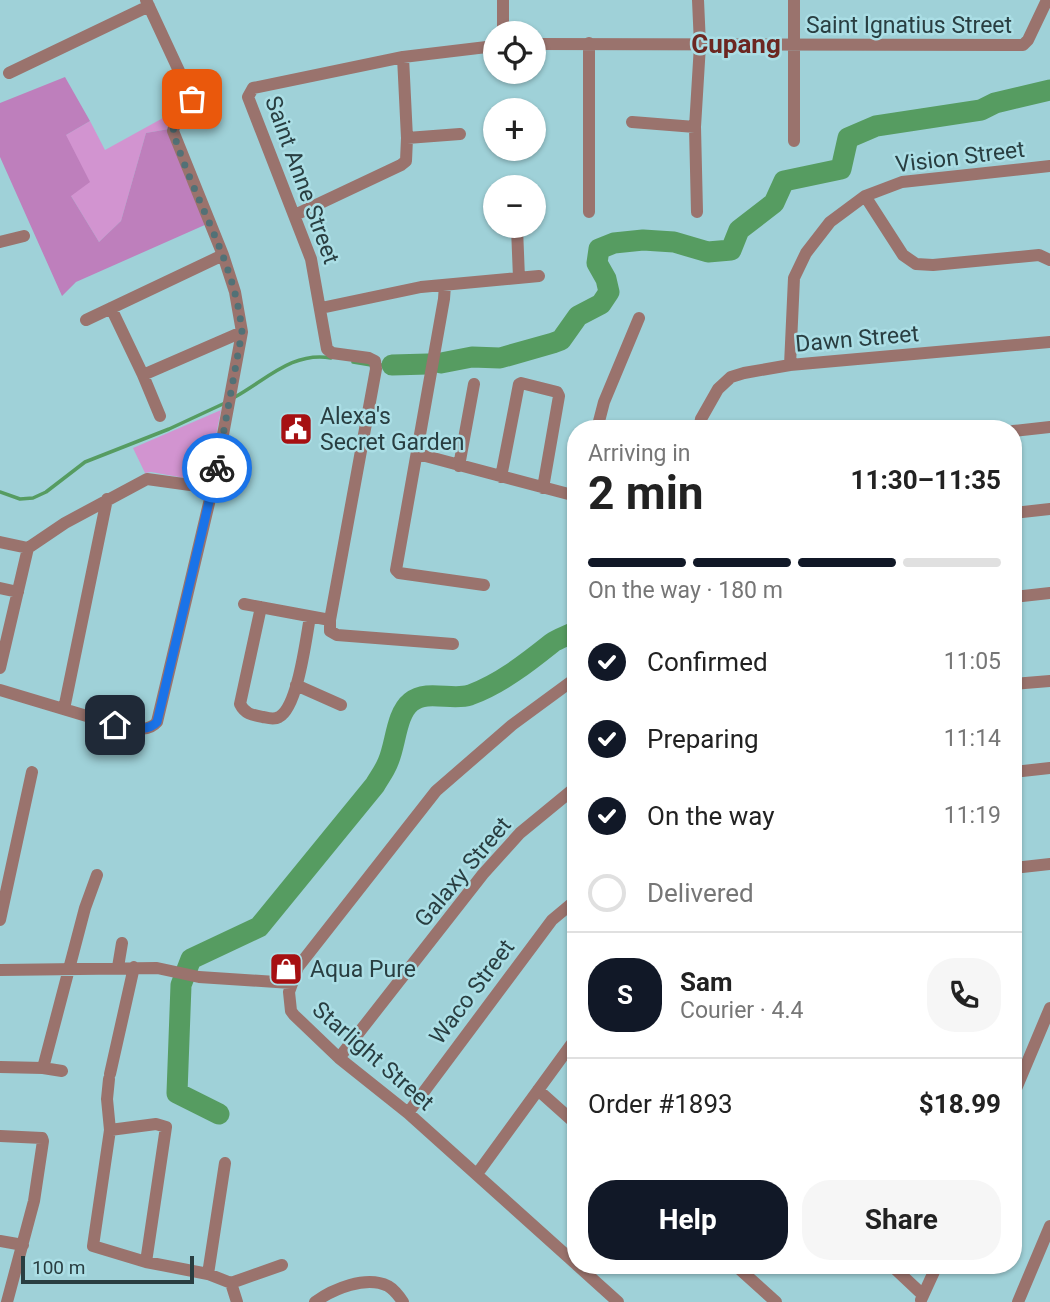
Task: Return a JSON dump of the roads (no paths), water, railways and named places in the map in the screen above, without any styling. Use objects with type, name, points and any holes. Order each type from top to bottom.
[{"type":"street","points":[[503,0],[503,21]]},
{"type":"street","points":[[697,212],[695,127],[700,45],[698,0]]},
{"type":"street","points":[[794,0],[794,141]]},
{"type":"street","name":"Saint Ignatius Street","points":[[546,44],[1023,45],[1047,0]]},
{"type":"street","points":[[9,73],[148,3],[193,100],[192,105],[175,123],[173,131],[223,255],[240,310],[242,332],[228,413],[157,722],[151,728],[144,729],[115,725]]},
{"type":"street","points":[[589,43],[589,212]]},
{"type":"street","points":[[295,215],[401,166],[407,159],[403,57],[483,47]]},
{"type":"street","name":"Saint Anne Street","points":[[330,625],[375,365],[369,358],[329,351],[311,259],[248,97],[253,88],[403,57]]},
{"type":"street","points":[[632,122],[695,127]]},
{"type":"street","points":[[407,138],[460,134]]},
{"type":"street","name":"Vision Street","points":[[790,365],[794,278],[817,236],[830,222],[865,196],[902,182],[1050,166]]},
{"type":"street","points":[[865,196],[903,255],[916,264],[933,265],[1039,255],[1050,260]]},
{"type":"street","points":[[0,242],[24,236]]},
{"type":"street","points":[[517,238],[519,278]]},
{"type":"street","points":[[86,320],[223,255]]},
{"type":"street","points":[[321,307],[421,287],[539,276]]},
{"type":"street","points":[[445,285],[397,572],[484,585]]},
{"type":"street","points":[[111,308],[160,416]]},
{"type":"street","points":[[599,420],[604,402],[639,318]]},
{"type":"street","points":[[143,375],[242,332]]},
{"type":"street","name":"Dawn Street","points":[[701,420],[718,389],[731,377],[790,365],[1050,342]]},
{"type":"street","points":[[459,466],[474,384]]},
{"type":"street","points":[[501,477],[519,384],[557,392],[559,396],[543,488]]},
{"type":"street","points":[[1022,430],[1050,427]]},
{"type":"street","points":[[418,454],[567,494]]},
{"type":"street","points":[[0,542],[27,548],[107,499],[149,478],[212,488]]},
{"type":"street","points":[[64,709],[107,499]]},
{"type":"street","points":[[1022,512],[1050,509]]},
{"type":"street","points":[[0,668],[4,637],[18,592],[27,548]]},
{"type":"street","points":[[0,588],[18,592]]},
{"type":"street","points":[[1022,596],[1050,593]]},
{"type":"street","points":[[244,604],[310,617],[330,625],[337,635],[453,644]]},
{"type":"street","points":[[261,607],[241,707],[248,713],[270,719],[280,717],[288,706],[296,685],[310,617]]},
{"type":"street","points":[[1022,683],[1050,681]]},
{"type":"street","points":[[296,685],[341,705]]},
{"type":"street","name":"Starlight Street","points":[[567,685],[512,725],[436,791],[298,967],[289,992],[291,1011],[339,1058],[408,1113],[567,1255]]},
{"type":"street","points":[[0,690],[90,717]]},
{"type":"street","points":[[1022,771],[1050,768]]},
{"type":"street","points":[[0,920],[33,772]]},
{"type":"street","name":"Galaxy Street","points":[[339,1058],[483,874],[520,833],[567,794]]},
{"type":"street","points":[[1022,867],[1050,864]]},
{"type":"street","points":[[43,1068],[85,908],[97,875]]},
{"type":"street","name":"Waco Street","points":[[408,1113],[547,928],[567,909]]},
{"type":"street","points":[[118,967],[122,943]]},
{"type":"street","points":[[134,967],[109,1077],[107,1099],[110,1129],[93,1245],[146,1262],[208,1274],[231,1283],[282,1265]]},
{"type":"street","points":[[0,970],[158,968],[199,977],[290,984]]},
{"type":"street","points":[[1022,1075],[1050,1008]]},
{"type":"street","points":[[477,1174],[567,1050]]},
{"type":"street","points":[[0,1067],[62,1071]]},
{"type":"street","points":[[538,1090],[567,1116]]},
{"type":"street","points":[[110,1129],[156,1125],[166,1127],[146,1262]]},
{"type":"street","points":[[0,1136],[42,1138],[34,1201],[7,1302]]},
{"type":"street","points":[[208,1274],[225,1163]]},
{"type":"street","points":[[1018,1302],[1050,1226]]},
{"type":"street","points":[[0,1241],[23,1245]]},
{"type":"street","name":"Starlight Street","points":[[588,1274],[618,1302]]},
{"type":"street","points":[[745,1274],[776,1302]]},
{"type":"street","points":[[899,1274],[922,1299],[933,1274]]},
{"type":"street","points":[[231,1283],[237,1302]]},
{"type":"street","points":[[315,1302],[339,1288],[366,1284],[389,1287],[403,1302]]},
{"type":"waterway","points":[[441,363],[472,357],[500,358],[561,340],[578,316],[601,304],[609,292],[606,279],[597,263],[599,249],[614,243],[643,240],[674,242],[708,252],[731,250],[739,230],[774,203],[784,181],[841,169],[848,138],[876,126],[981,110],[995,103],[1050,90]]},
{"type":"waterway","points":[[235,397],[292,363],[317,357],[331,358]]},
{"type":"waterway","points":[[353,362],[392,365]]},
{"type":"waterway","points":[[392,365],[428,364]]},
{"type":"waterway","points":[[0,492],[20,499],[33,498],[46,492],[85,462],[169,429],[225,403]]},
{"type":"waterway","points":[[219,1114],[177,1093],[181,985],[191,959],[259,927],[375,785],[391,755],[402,714],[411,702],[424,696],[470,695],[492,685],[567,635]]},
{"type":"place","name":"Alexa's Secret Garden","points":[[296,429]]},
{"type":"place","name":"Aqua Pure","points":[[286,969]]},
{"type":"district","name":"Cupang","points":[[736,44]]}]
